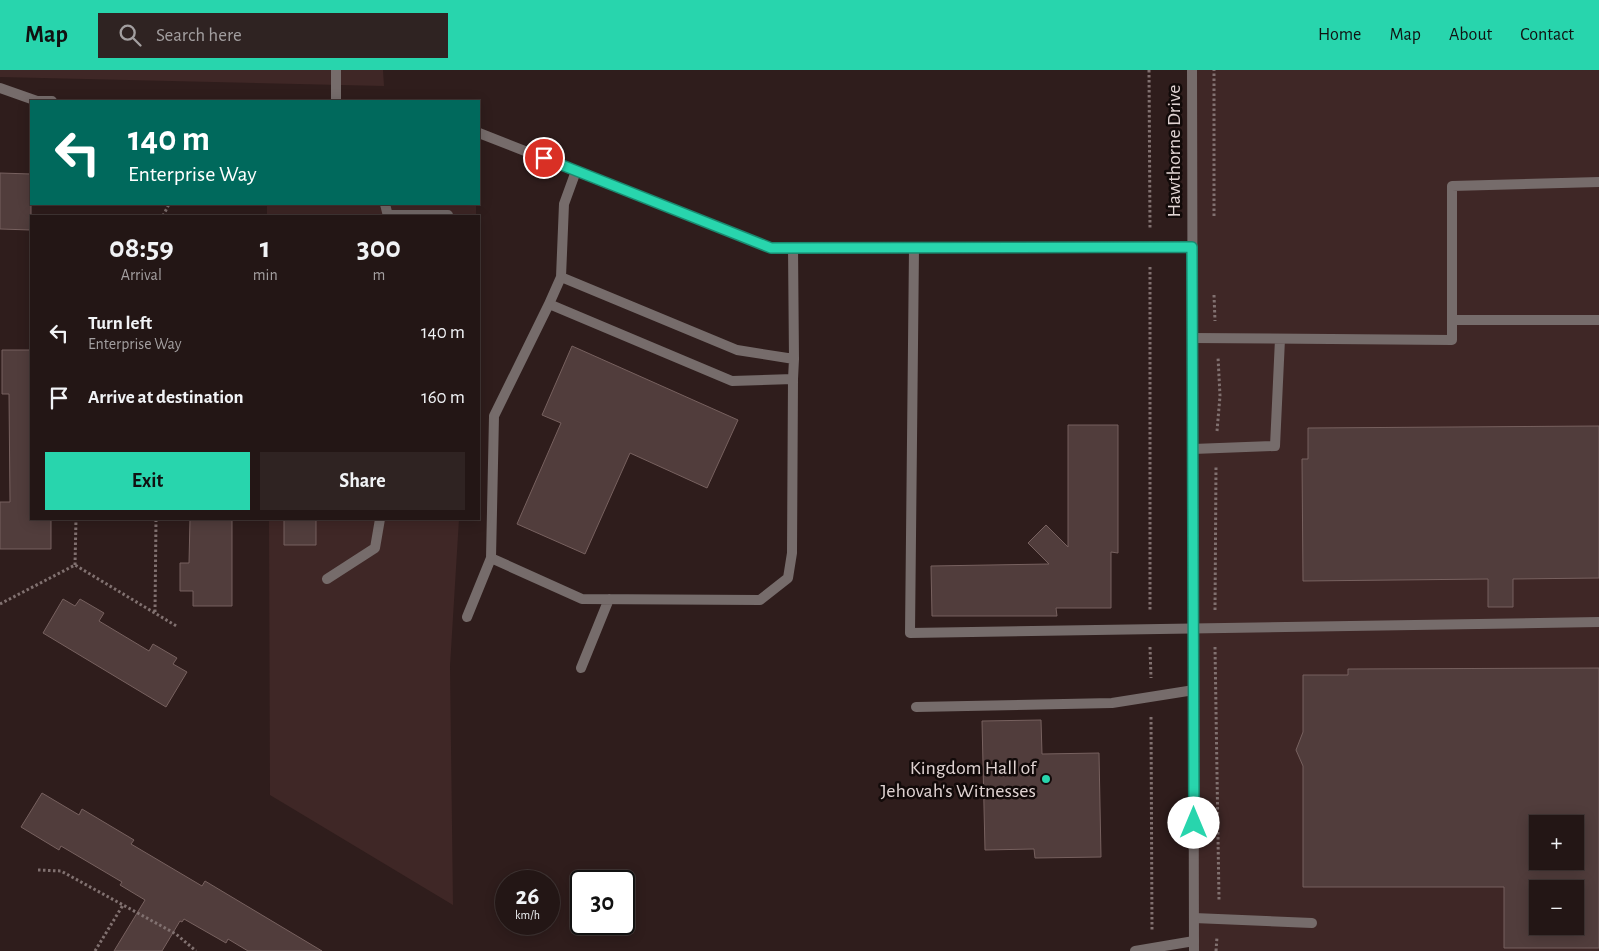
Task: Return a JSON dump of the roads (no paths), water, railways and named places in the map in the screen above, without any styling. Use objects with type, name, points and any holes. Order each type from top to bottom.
[{"type":"street","points":[[336,70],[336,100]]},
{"type":"street","name":"Hawthorne Drive","points":[[1192,70],[1194,946]]},
{"type":"street","points":[[0,88],[33,100]]},
{"type":"street","points":[[480,133],[771,248],[1192,247]]},
{"type":"street","points":[[467,617],[491,558],[494,416],[561,277],[564,204],[576,171]]},
{"type":"street","points":[[1192,338],[1452,340],[1452,186],[1599,182]]},
{"type":"street","points":[[491,558],[582,599],[760,600],[788,578],[792,553],[793,248]]},
{"type":"street","points":[[914,248],[910,633],[1599,622]]},
{"type":"street","points":[[561,277],[737,350],[794,359]]},
{"type":"street","points":[[549,304],[732,381],[793,379]]},
{"type":"street","points":[[1452,320],[1599,320]]},
{"type":"street","points":[[1193,449],[1275,446],[1280,339]]},
{"type":"street","points":[[327,579],[375,548],[380,520]]},
{"type":"street","points":[[581,668],[610,599]]},
{"type":"street","points":[[916,707],[1112,703],[1194,690]]},
{"type":"street","points":[[1194,918],[1312,923]]},
{"type":"street","points":[[1135,951],[1194,946]]},
{"type":"place","name":"Kingdom Hall of Jehovah's Witnesses","points":[[1046,779]]}]
